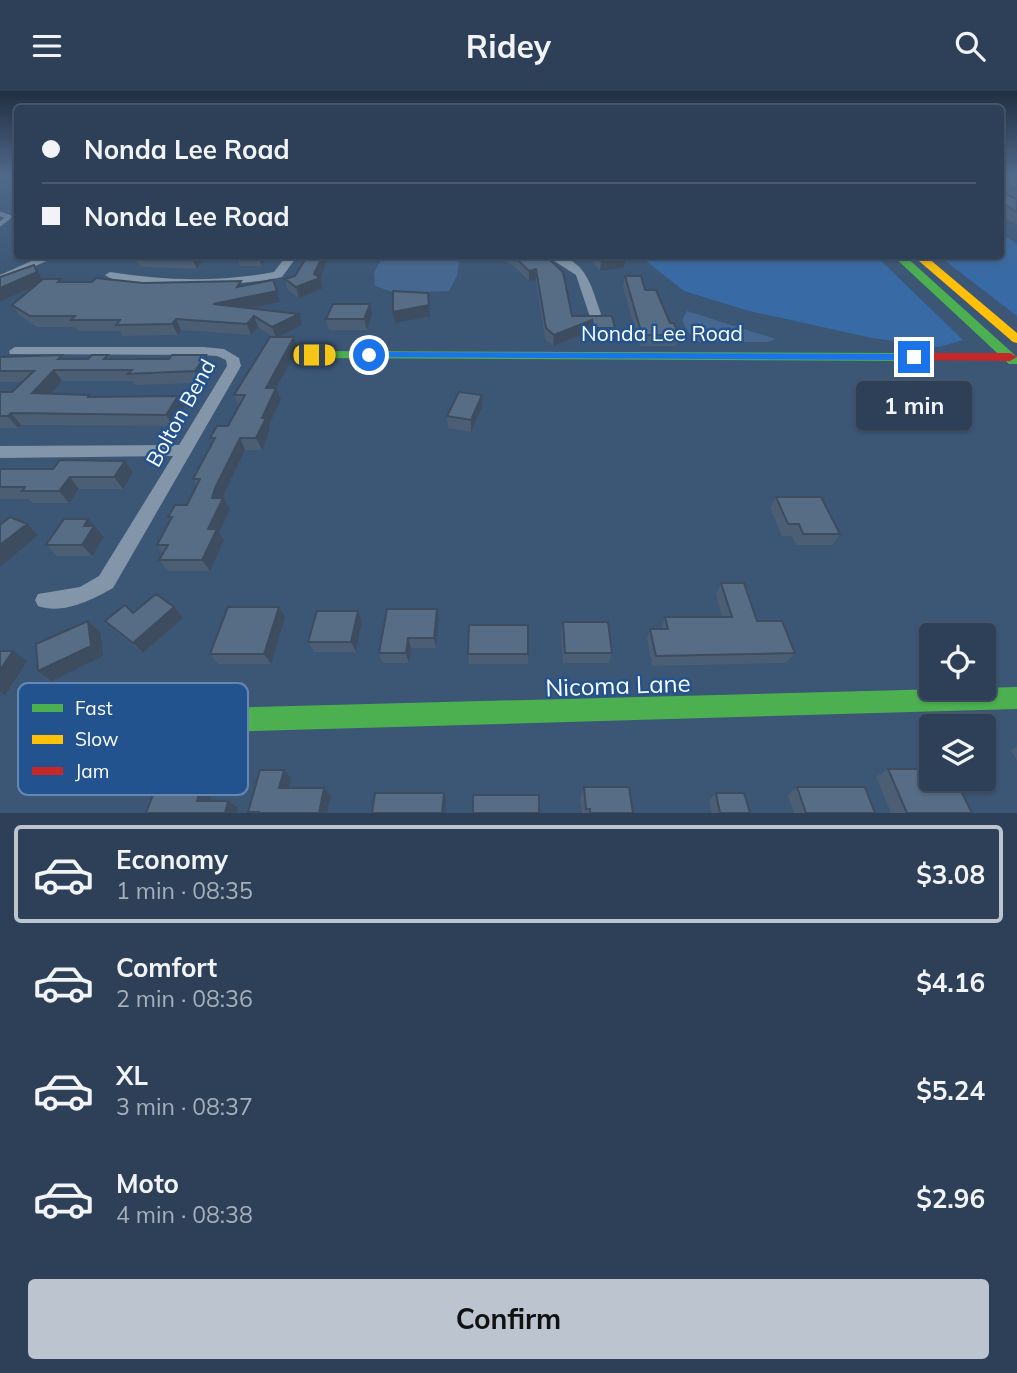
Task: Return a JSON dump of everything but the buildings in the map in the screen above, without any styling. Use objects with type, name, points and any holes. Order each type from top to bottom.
[{"type":"street","points":[[0,279],[46,259]]},
{"type":"street","points":[[110,275],[160,281],[254,280],[278,275],[290,259]]},
{"type":"street","points":[[557,259],[581,273],[595,314]]},
{"type":"street","points":[[901,259],[1014,361]]},
{"type":"street","points":[[924,259],[1017,339]]},
{"type":"street","name":"Bolton Bend","points":[[15,351],[219,352],[232,358],[234,366],[106,582],[83,595],[45,600]]},
{"type":"street","name":"Nonda Lee Road","points":[[314,355],[1014,361]]},
{"type":"street","points":[[0,451],[186,450]]},
{"type":"street","name":"Nicoma Lane","points":[[248,719],[1017,698]]},
{"type":"lane","points":[[0,214],[9,217],[0,224]]},
{"type":"shaded area","points":[[1004,235],[1017,244],[1017,316],[943,259],[1004,259]]},
{"type":"shaded area","points":[[381,259],[460,259],[457,276],[449,291],[395,293],[375,286],[374,273]]},
{"type":"shaded area","points":[[644,259],[879,259],[963,340],[939,347],[872,338],[749,311],[684,291]]},
{"type":"shaded area","points":[[687,311],[776,339],[768,342],[699,342],[688,332],[682,320]]},
{"type":"traffic: fast","points":[[901,259],[1014,361]]},
{"type":"traffic: fast","points":[[314,355],[906,357]]},
{"type":"traffic: fast","points":[[248,719],[1017,698]]},
{"type":"traffic: slow","points":[[923,259],[1017,339]]},
{"type":"traffic: jam","points":[[906,357],[1010,357]]},
{"type":"route","points":[[369,355],[914,357]]}]
